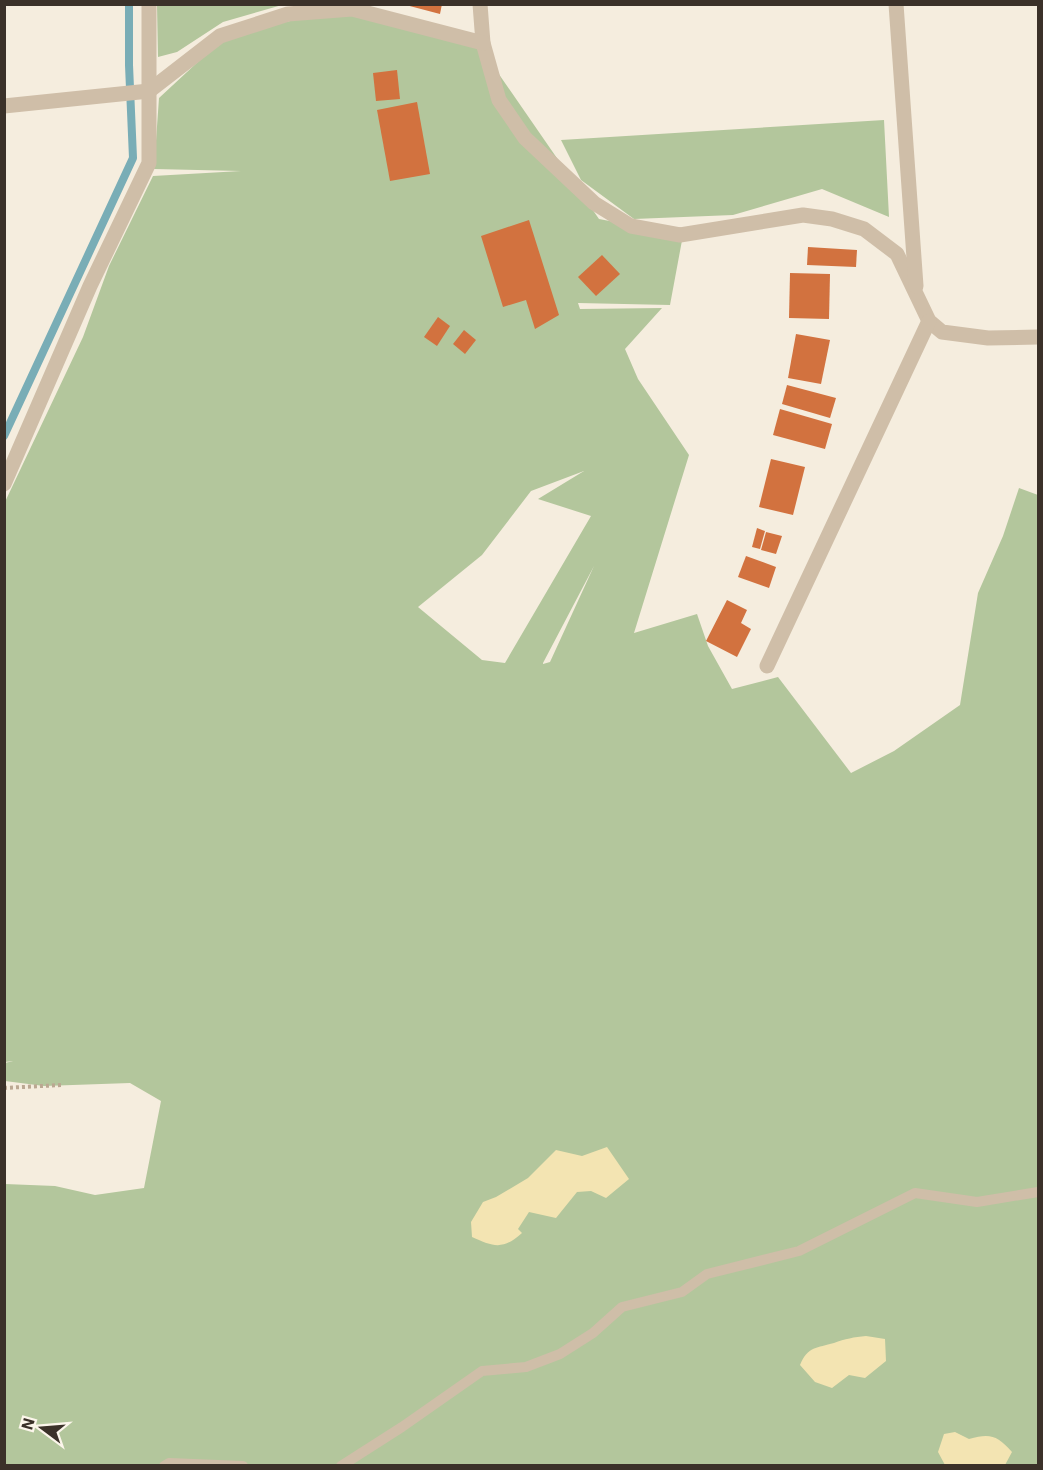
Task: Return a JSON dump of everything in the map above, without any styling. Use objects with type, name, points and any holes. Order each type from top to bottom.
[{"type":"street","points":[[4,484],[90,286],[149,163],[145,91],[149,4]]},
{"type":"street","points":[[480,4],[483,43],[499,100],[525,138],[594,203],[632,226],[680,235],[803,215],[832,219],[864,229],[897,254],[929,321],[942,332],[988,338],[1038,337]]},
{"type":"street","points":[[896,4],[916,294]]},
{"type":"street","points":[[4,106],[145,91],[220,36],[288,15],[352,9],[483,43]]},
{"type":"street","points":[[767,666],[929,321]]},
{"type":"lane","points":[[341,1466],[482,1371],[526,1366],[560,1354],[593,1333],[622,1307],[682,1292],[707,1274],[799,1251],[915,1193],[977,1202],[1038,1192]]},
{"type":"lane","points":[[164,1466],[169,1463],[243,1466]]},
{"type":"path","points":[[4,1088],[61,1085]]},
{"type":"green space","points":[[157,4],[282,5],[223,22],[177,52],[158,57]]},
{"type":"green space","points":[[352,9],[476,41],[599,219],[683,235],[670,305],[578,303],[580,309],[662,308],[625,349],[638,379],[689,455],[634,633],[697,614],[708,646],[732,689],[778,677],[851,773],[894,751],[960,705],[978,593],[1003,536],[1019,488],[1038,495],[1038,1465],[5,1465],[5,1184],[55,1186],[95,1195],[144,1188],[161,1101],[130,1083],[44,1086],[5,1081],[5,1063],[13,1061],[5,1062],[4,504],[83,337],[109,266],[153,176],[241,171],[154,169],[159,98],[229,33]],"holes":[[[584,471],[538,499],[591,516],[505,663],[482,660],[418,607],[482,555],[531,491]],[[594,566],[550,662],[543,664],[543,663]]]},
{"type":"green space","points":[[884,120],[889,217],[822,189],[733,215],[634,219],[581,180],[561,140]]},
{"type":"sand","points":[[607,1147],[629,1179],[606,1198],[591,1191],[577,1192],[556,1218],[529,1212],[518,1229],[522,1233],[504,1244],[492,1245],[472,1237],[471,1222],[483,1202],[528,1178],[556,1150],[582,1156]]},
{"type":"sand","points":[[866,1336],[885,1339],[886,1361],[865,1378],[849,1375],[832,1388],[815,1382],[800,1365],[806,1354],[814,1349],[846,1339]]},
{"type":"sand","points":[[955,1432],[969,1439],[982,1436],[993,1437],[1012,1452],[1005,1465],[945,1465],[938,1452],[944,1434]]},
{"type":"building","points":[[402,4],[442,4],[440,14]]},
{"type":"building","points":[[397,70],[400,99],[376,101],[373,73]]},
{"type":"building","points":[[417,102],[430,174],[390,181],[377,110]]},
{"type":"building","points":[[529,220],[559,315],[535,329],[526,300],[503,307],[481,236]]},
{"type":"building","points":[[808,247],[857,250],[856,267],[807,265]]},
{"type":"building","points":[[602,255],[620,274],[596,296],[578,277]]},
{"type":"building","points":[[790,273],[830,274],[829,319],[789,318]]},
{"type":"building","points":[[438,317],[450,326],[437,346],[424,337]]},
{"type":"building","points":[[464,330],[476,340],[465,354],[453,344]]},
{"type":"building","points":[[796,334],[830,340],[821,384],[788,378]]},
{"type":"building","points":[[787,385],[836,398],[830,418],[782,404]]},
{"type":"building","points":[[780,409],[832,424],[825,449],[773,435]]},
{"type":"building","points":[[771,459],[805,467],[793,515],[759,507]]},
{"type":"building","points":[[757,528],[765,531],[760,549],[752,547]]},
{"type":"building","points":[[766,532],[782,536],[776,554],[761,550]]},
{"type":"building","points":[[746,556],[776,567],[769,588],[738,577]]},
{"type":"building","points":[[727,600],[747,610],[741,623],[751,629],[737,657],[706,641]]},
{"type":"waterway","points":[[4,436],[133,158],[129,4]]}]
